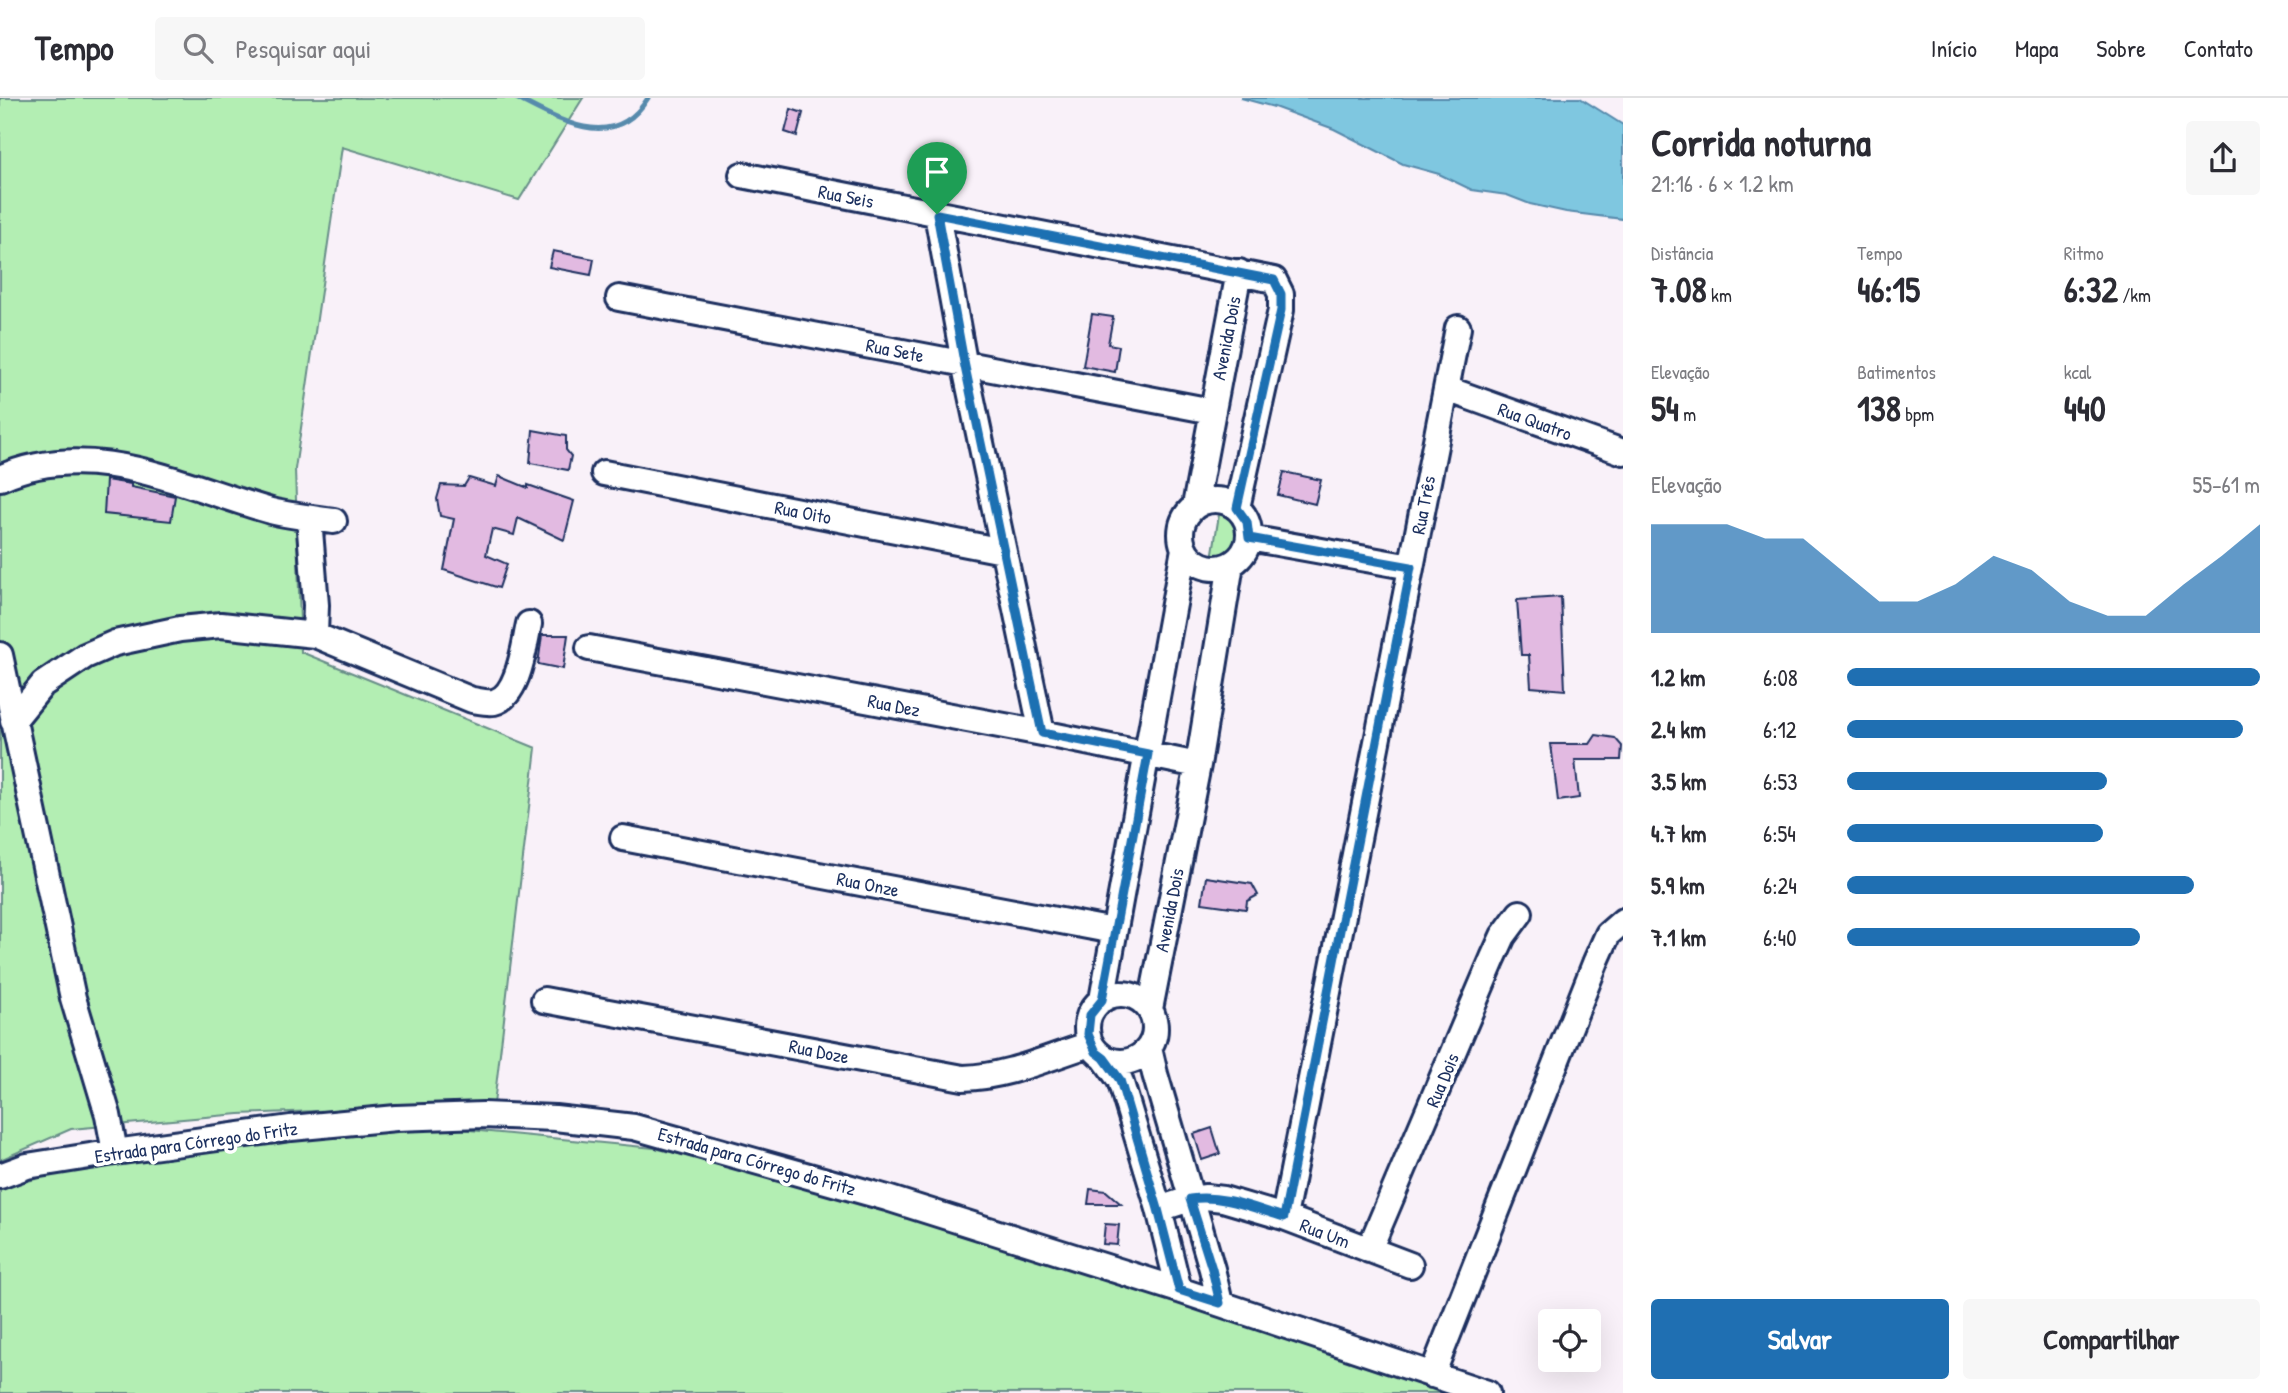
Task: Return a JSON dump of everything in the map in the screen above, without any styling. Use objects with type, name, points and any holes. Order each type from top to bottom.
[{"type":"street","name":"Rua Seis","points":[[742,175],[1239,272]]},
{"type":"street","points":[[937,214],[964,362],[1042,733]]},
{"type":"street","name":"Avenida Dois","points":[[1097,1051],[1088,1034],[1090,1015],[1102,1000],[1184,549],[1181,530],[1188,512],[1195,506],[1239,272],[1274,280],[1281,294],[1281,310],[1237,508]]},
{"type":"street","name":"Rua Sete","points":[[619,298],[1212,411]]},
{"type":"street","name":"Rua Três","points":[[1284,1217],[1458,328]]},
{"type":"street","name":"Rua Quatro","points":[[1447,389],[1623,452]]},
{"type":"street","points":[[0,478],[18,470],[71,461],[116,465],[156,473],[273,511],[334,521]]},
{"type":"street","name":"Rua Oito","points":[[604,472],[1003,551]]},
{"type":"street","points":[[1195,506],[1213,499],[1223,500],[1237,508],[1247,522],[1249,538],[1411,567]]},
{"type":"street","points":[[309,518],[316,605],[315,635]]},
{"type":"street","name":"Avenida Dois","points":[[1220,1303],[1154,1074],[1149,1048],[1155,1033],[1155,1024],[1150,1009],[1198,765],[1231,564],[1243,553],[1249,538]]},
{"type":"street","points":[[1184,549],[1190,557],[1206,567],[1216,568],[1231,564]]},
{"type":"street","points":[[13,721],[43,684],[85,656],[115,643],[180,629],[221,625],[315,635],[472,700],[496,702],[506,695],[516,681],[529,624]]},
{"type":"street","name":"Rua Dez","points":[[589,648],[1198,765]]},
{"type":"street","points":[[0,655],[73,998],[108,1115],[115,1152]]},
{"type":"street","name":"Rua Onze","points":[[623,838],[1114,931]]},
{"type":"street","name":"Rua Dois","points":[[1370,1250],[1493,958],[1503,936],[1520,913]]},
{"type":"street","points":[[1432,1375],[1596,961],[1608,934],[1623,921]]},
{"type":"street","points":[[1102,1000],[1110,995],[1129,995],[1144,1002],[1150,1009]]},
{"type":"street","name":"Rua Doze","points":[[544,1000],[963,1078],[1002,1073],[1097,1051]]},
{"type":"street","points":[[1097,1051],[1113,1061],[1130,1061],[1149,1048]]},
{"type":"street","points":[[1097,1051],[1120,1080],[1179,1290]]},
{"type":"street","name":"Estrada para Córrego do Fritz","points":[[0,1176],[27,1166],[115,1152],[291,1128],[397,1118],[491,1115],[555,1118],[634,1127],[887,1198],[1179,1290],[1432,1375],[1471,1391]]},
{"type":"street","name":"Rua Um","points":[[1158,1209],[1206,1196],[1223,1199],[1284,1217],[1410,1265]]},
{"type":"green space","points":[[0,98],[583,98],[519,200],[342,147],[295,469],[301,652],[536,748],[494,1104],[239,1114],[71,1129],[0,1160]]},
{"type":"green space","points":[[1220,508],[1234,521],[1237,537],[1230,551],[1212,559]]},
{"type":"green space","points":[[449,1128],[654,1148],[785,1179],[1460,1393],[0,1393],[0,1188],[59,1173],[303,1135]]},
{"type":"water","points":[[1241,98],[1580,98],[1623,125],[1623,219],[1566,212],[1530,204],[1507,195],[1472,190],[1439,174],[1403,164],[1334,129]]},
{"type":"building","points":[[791,109],[803,113],[797,136],[785,132]]},
{"type":"building","points":[[553,251],[594,259],[591,275],[549,267]]},
{"type":"building","points":[[1092,314],[1113,317],[1108,344],[1119,346],[1115,372],[1083,366]]},
{"type":"building","points":[[533,430],[566,436],[566,450],[571,456],[568,470],[530,463]]},
{"type":"building","points":[[1284,472],[1321,480],[1315,504],[1278,495]]},
{"type":"building","points":[[499,476],[528,488],[528,485],[574,501],[564,540],[518,518],[514,535],[492,529],[486,555],[507,564],[499,588],[444,570],[454,519],[440,516],[437,499],[441,485],[464,486],[469,478],[496,486]]},
{"type":"building","points":[[106,480],[175,496],[171,521],[104,514]]},
{"type":"building","points":[[1561,597],[1565,690],[1531,687],[1529,655],[1521,655],[1517,600]]},
{"type":"building","points":[[542,635],[568,635],[563,669],[538,664]]},
{"type":"building","points":[[1596,735],[1615,738],[1622,746],[1621,760],[1575,760],[1579,798],[1558,801],[1551,744],[1590,744]]},
{"type":"building","points":[[1206,877],[1252,884],[1258,895],[1247,901],[1246,909],[1202,903]]},
{"type":"building","points":[[1212,1128],[1220,1154],[1202,1160],[1194,1134]]},
{"type":"building","points":[[1090,1189],[1106,1191],[1121,1204],[1088,1204]]},
{"type":"building","points":[[1105,1224],[1119,1225],[1117,1245],[1103,1244]]},
{"type":"waterway","points":[[516,98],[568,122],[602,128],[619,125],[634,115],[648,98]]},
{"type":"route","points":[[937,214],[1274,280],[1281,294],[1281,310],[1237,508],[1247,522],[1249,538],[1411,567],[1284,1217],[1223,1199],[1206,1196],[1190,1199],[1220,1303],[1179,1290],[1120,1080],[1104,1058],[1096,1052],[1088,1034],[1090,1015],[1102,1000],[1148,754],[1042,733],[964,362],[937,214]]}]
